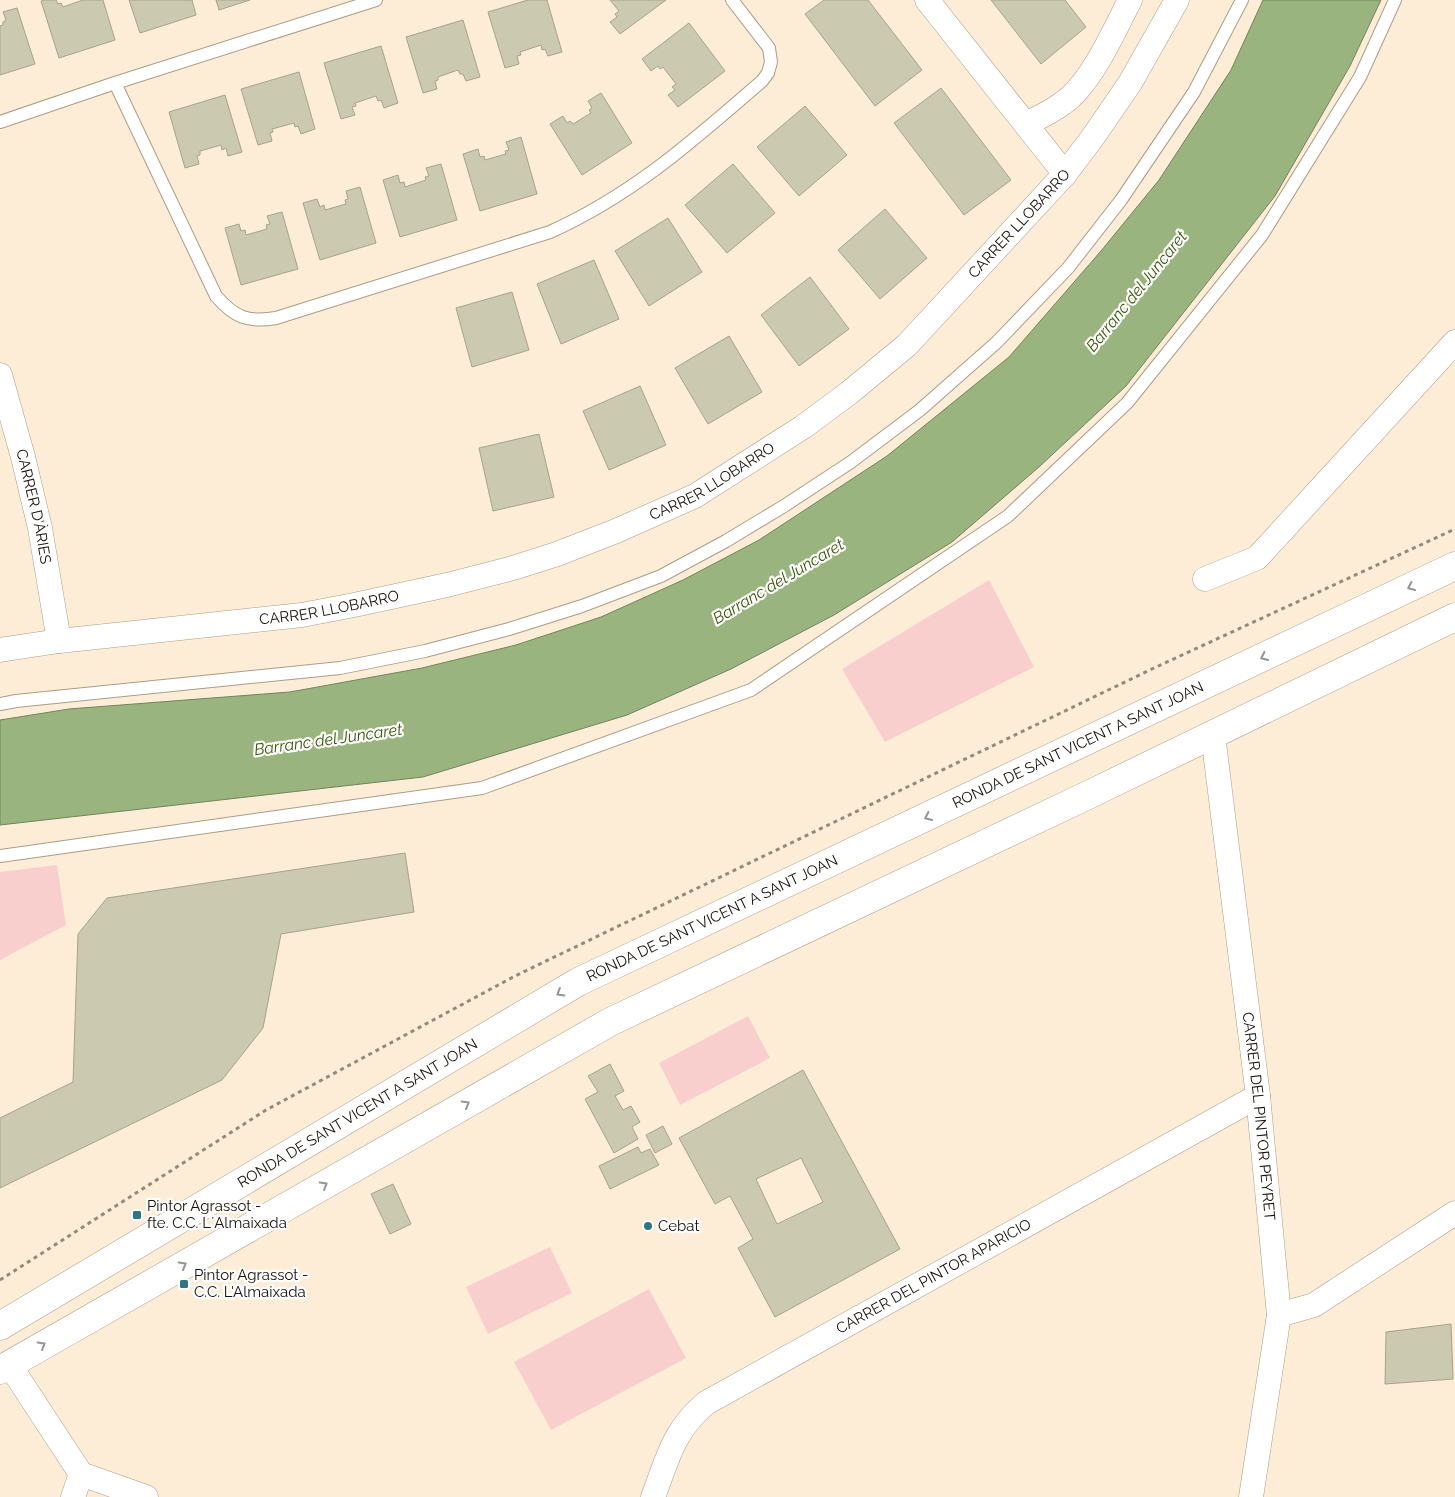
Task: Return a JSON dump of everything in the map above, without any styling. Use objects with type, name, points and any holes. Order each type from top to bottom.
[{"type":"main road","name":"RONDA DE SANT VICENT A SANT JOAN","points":[[0,1326],[578,982],[1455,566]]},
{"type":"main road","points":[[4,1367],[610,1022],[1213,735],[1455,617]]},
{"type":"street","points":[[927,0],[1065,174]]},
{"type":"street","points":[[1026,124],[1064,102],[1081,85],[1101,57],[1130,0]]},
{"type":"street","name":"CARRER LLOBARRO","points":[[0,650],[59,641],[302,615],[447,585],[558,554],[695,496],[803,427],[850,393],[908,345],[1065,174],[1130,83],[1177,0]]},
{"type":"street","points":[[1205,579],[1257,558],[1455,342]]},
{"type":"street","name":"CARRER D'ÀRIES","points":[[0,375],[23,457],[40,528],[59,641]]},
{"type":"street","name":"CARRER DEL PINTOR PEYRET","points":[[1213,735],[1258,1096],[1278,1315],[1251,1497]]},
{"type":"street","name":"CARRER DEL PINTOR APARICIO","points":[[653,1497],[678,1434],[686,1422],[706,1403],[1258,1096]]},
{"type":"street","points":[[1278,1315],[1314,1305],[1455,1213]]},
{"type":"street","points":[[4,1367],[81,1474],[146,1497]]},
{"type":"street","points":[[73,1497],[81,1474]]},
{"type":"lane","points":[[0,122],[115,83],[376,0]]},
{"type":"lane","points":[[115,83],[216,296],[226,308],[241,317],[260,320],[276,318],[550,232],[579,219],[633,186],[688,145],[762,81],[768,72],[771,62],[769,48],[732,0]]},
{"type":"lane","points":[[0,704],[16,700],[340,668],[425,651],[509,630],[582,606],[661,576],[726,540],[784,506],[851,462],[920,410],[997,342],[1068,268],[1121,200],[1194,92],[1242,0]]},
{"type":"lane","points":[[0,856],[482,788],[752,690],[1008,516],[1127,403],[1262,235],[1360,77],[1395,0]]},
{"type":"shaded area","points":[[989,580],[1034,667],[885,742],[842,669]]},
{"type":"shaded area","points":[[57,865],[66,925],[0,960],[0,872]]},
{"type":"shaded area","points":[[748,1016],[770,1058],[680,1105],[659,1063]]},
{"type":"shaded area","points":[[550,1247],[572,1293],[488,1334],[466,1287]]},
{"type":"shaded area","points":[[649,1289],[686,1358],[551,1430],[514,1362]]},
{"type":"water","name":"Barranc del Juncaret","points":[[1263,0],[1381,0],[1350,66],[1275,196],[1126,386],[1039,467],[952,542],[834,615],[731,669],[627,715],[423,777],[0,825],[0,720],[69,709],[290,692],[422,668],[516,645],[601,617],[683,580],[759,540],[887,456],[1009,357],[1101,251],[1159,180],[1231,70]]},
{"type":"building","points":[[56,0],[63,7],[83,0],[103,0],[115,40],[59,58],[41,1]]},
{"type":"building","points":[[129,0],[192,0],[196,15],[140,33]]},
{"type":"building","points":[[216,0],[250,0],[219,10]]},
{"type":"building","points":[[528,0],[547,0],[562,52],[548,56],[545,49],[542,50],[541,45],[520,52],[521,55],[517,56],[519,64],[505,68],[488,12]]},
{"type":"building","points":[[610,0],[666,0],[620,34],[610,22],[617,17],[615,14],[619,11]]},
{"type":"building","points":[[824,0],[868,0],[922,70],[875,106],[805,14]]},
{"type":"building","points":[[991,0],[1065,0],[1086,27],[1041,64]]},
{"type":"building","points":[[17,8],[35,64],[0,75],[0,26],[6,20],[3,12]]},
{"type":"building","points":[[463,20],[480,77],[466,81],[463,74],[460,74],[458,70],[438,77],[438,80],[435,81],[437,89],[423,93],[406,37]]},
{"type":"building","points":[[689,23],[725,71],[678,107],[668,95],[675,90],[672,87],[676,84],[663,67],[660,69],[658,66],[651,71],[642,59]]},
{"type":"building","points":[[381,46],[398,103],[384,108],[381,100],[378,101],[376,96],[355,103],[356,106],[352,107],[355,115],[341,119],[324,63]]},
{"type":"building","points":[[299,72],[315,129],[301,134],[298,126],[295,127],[294,123],[272,129],[273,132],[270,133],[272,141],[258,145],[241,89]]},
{"type":"building","points":[[941,88],[1011,180],[964,215],[894,123]]},
{"type":"building","points":[[601,93],[632,143],[582,175],[550,124],[563,116],[567,123],[570,121],[573,124],[591,113],[589,110],[592,108],[588,101]]},
{"type":"building","points":[[225,95],[242,152],[228,156],[226,148],[222,150],[221,145],[200,151],[200,155],[197,156],[199,164],[185,168],[169,112]]},
{"type":"building","points":[[805,106],[847,155],[799,196],[757,147]]},
{"type":"building","points":[[521,137],[537,194],[480,211],[463,154],[478,149],[480,157],[484,156],[485,160],[506,154],[505,151],[509,150],[506,142]]},
{"type":"building","points":[[441,164],[457,220],[400,237],[383,180],[398,175],[400,183],[404,182],[405,187],[426,180],[425,177],[429,176],[426,168]]},
{"type":"building","points":[[733,164],[775,213],[727,253],[685,205]]},
{"type":"building","points":[[360,187],[376,243],[320,260],[303,203],[317,199],[320,207],[324,205],[325,210],[346,204],[345,200],[348,199],[346,191]]},
{"type":"building","points":[[885,209],[927,258],[880,299],[838,250]]},
{"type":"building","points":[[282,212],[298,269],[241,285],[225,228],[239,224],[241,231],[245,230],[246,235],[267,229],[266,225],[270,224],[267,216]]},
{"type":"building","points":[[668,218],[702,272],[649,306],[615,251]]},
{"type":"building","points":[[594,260],[619,319],[561,344],[537,284]]},
{"type":"building","points":[[810,277],[849,329],[799,366],[761,315]]},
{"type":"building","points":[[512,292],[529,350],[472,367],[456,308]]},
{"type":"building","points":[[729,336],[762,392],[708,424],[675,368]]},
{"type":"building","points":[[640,386],[666,445],[609,470],[583,411]]},
{"type":"building","points":[[539,434],[554,497],[493,511],[479,448]]},
{"type":"building","points":[[405,853],[414,912],[281,934],[263,1028],[222,1080],[0,1188],[0,1118],[73,1082],[78,934],[107,898]]},
{"type":"building","points":[[610,1064],[624,1091],[615,1096],[623,1110],[631,1106],[640,1122],[632,1127],[638,1139],[614,1153],[585,1099],[598,1092],[588,1076]]},
{"type":"building","points":[[803,1070],[900,1249],[775,1317],[738,1248],[753,1239],[730,1196],[715,1204],[679,1138]],"holes":[[[801,1158],[823,1202],[777,1224],[756,1179]]]},
{"type":"building","points":[[663,1126],[672,1144],[655,1153],[646,1135]]},
{"type":"building","points":[[638,1147],[641,1153],[650,1149],[659,1165],[610,1189],[599,1166]]},
{"type":"building","points":[[393,1184],[411,1224],[390,1234],[371,1194]]},
{"type":"building","points":[[1451,1324],[1453,1379],[1385,1384],[1386,1332]]},
{"type":"place","name":"Pintor Agrassot - fte. C.C. L´Almaixada","points":[[137,1215]]},
{"type":"place","name":"Cebat","points":[[648,1226]]},
{"type":"place","name":"Pintor Agrassot - C.C. L'Almaixada","points":[[184,1284]]}]
